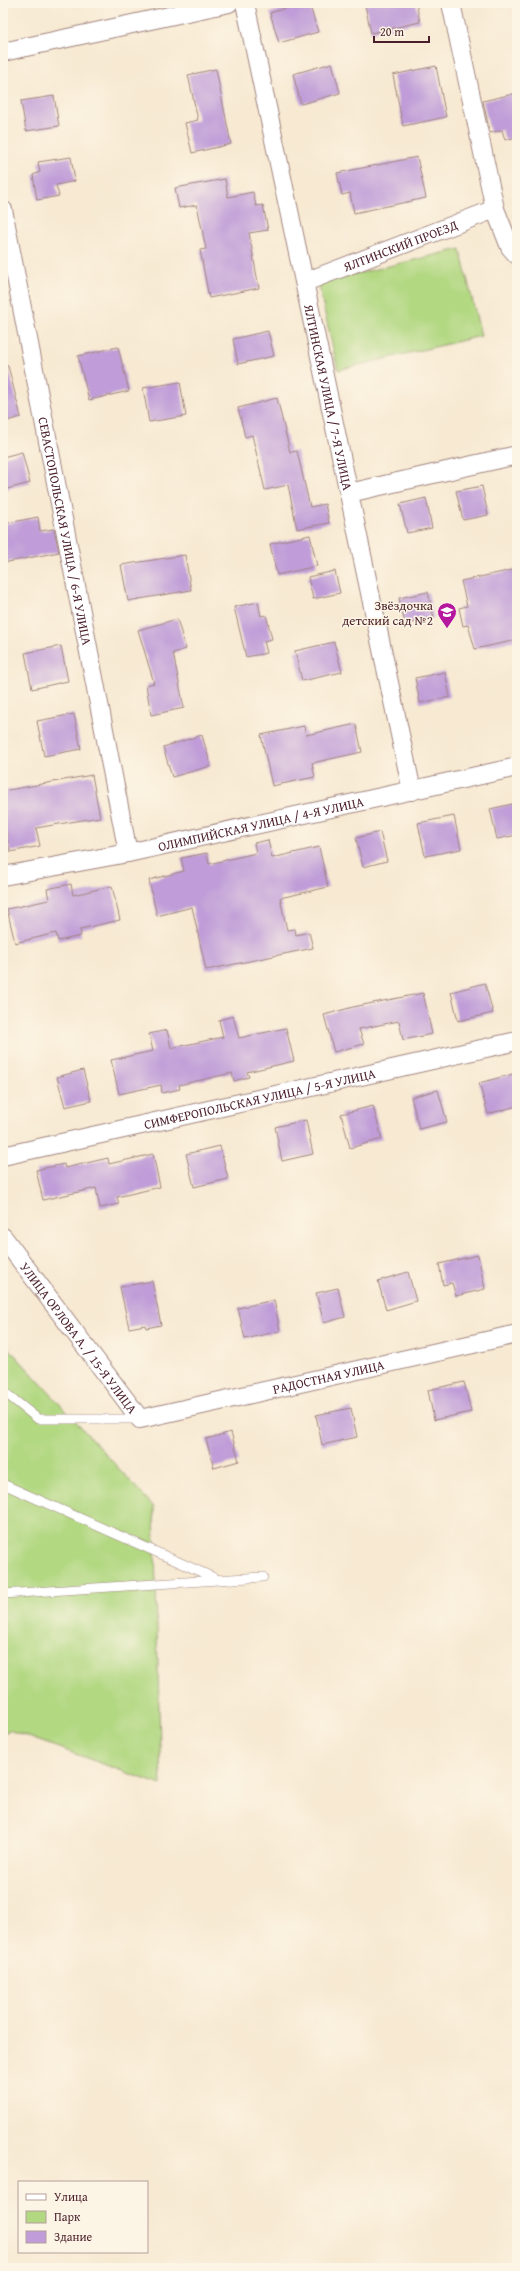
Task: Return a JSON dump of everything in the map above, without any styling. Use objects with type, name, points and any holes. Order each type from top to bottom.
[{"type":"street","points":[[3,52],[229,3]]},
{"type":"street","name":"ЯЛТИНСКАЯ УЛИЦА / 7-Я УЛИЦА","points":[[245,3],[412,791]]},
{"type":"street","points":[[450,3],[495,209],[510,247],[517,255]]},
{"type":"street","name":"ЯЛТИНСКИЙ ПРОЕЗД","points":[[305,282],[495,209]]},
{"type":"street","name":"СЕВАСТОПОЛЬСКАЯ УЛИЦА / 6-Я УЛИЦА","points":[[3,210],[128,853]]},
{"type":"street","points":[[349,493],[517,455]]},
{"type":"street","name":"ОЛИМПИЙСКАЯ УЛИЦА / 4-Я УЛИЦА","points":[[3,876],[128,853],[517,767]]},
{"type":"street","name":"СИМФЕРОПОЛЬСКАЯ УЛИЦА / 5-Я УЛИЦА","points":[[3,1156],[517,1040]]},
{"type":"street","name":"УЛИЦА ОРЛОВА А. / 15-Я УЛИЦА","points":[[3,1237],[140,1419]]},
{"type":"street","name":"РАДОСТНАЯ УЛИЦА","points":[[140,1419],[517,1334]]},
{"type":"lane","points":[[3,1391],[38,1419],[140,1419]]},
{"type":"lane","points":[[3,1484],[218,1580]]},
{"type":"lane","points":[[3,1594],[263,1577]]},
{"type":"green space","points":[[460,249],[481,336],[338,370],[318,283]]},
{"type":"green space","points":[[3,1342],[154,1507],[161,1785],[9,1730],[3,1734]]},
{"type":"building","points":[[303,3],[309,3],[318,32],[279,43],[270,13]]},
{"type":"building","points":[[373,3],[416,3],[420,22],[371,33],[365,5]]},
{"type":"building","points":[[332,63],[340,93],[301,104],[293,74]]},
{"type":"building","points":[[436,66],[446,117],[403,126],[393,75]]},
{"type":"building","points":[[216,69],[231,144],[192,153],[185,123],[198,120],[188,75]]},
{"type":"building","points":[[517,93],[517,137],[505,140],[502,130],[490,133],[483,101]]},
{"type":"building","points":[[54,96],[59,126],[26,131],[21,101]]},
{"type":"building","points":[[71,157],[75,181],[56,185],[59,196],[37,200],[33,175],[40,172],[38,162]]},
{"type":"building","points":[[417,157],[426,198],[354,213],[350,193],[342,195],[337,173]]},
{"type":"building","points":[[225,179],[228,197],[253,192],[256,206],[263,205],[268,230],[249,233],[259,288],[209,298],[200,250],[206,249],[197,205],[179,208],[175,188]]},
{"type":"building","points":[[268,331],[274,356],[238,364],[233,339]]},
{"type":"building","points":[[118,347],[129,391],[89,400],[78,356]]},
{"type":"building","points":[[3,366],[8,366],[21,417],[3,422]]},
{"type":"building","points":[[180,382],[186,416],[149,422],[143,388]]},
{"type":"building","points":[[277,398],[290,452],[297,451],[310,507],[325,504],[329,523],[297,529],[288,485],[265,490],[252,435],[245,437],[238,408]]},
{"type":"building","points":[[22,452],[30,483],[3,490],[3,457]]},
{"type":"building","points":[[482,486],[488,515],[463,520],[456,491]]},
{"type":"building","points":[[426,498],[432,528],[407,533],[400,504]]},
{"type":"building","points":[[38,517],[40,531],[54,529],[59,552],[3,563],[3,524]]},
{"type":"building","points":[[310,535],[317,566],[277,575],[270,544]]},
{"type":"building","points":[[185,555],[191,590],[128,601],[121,565]]},
{"type":"building","points":[[517,569],[517,640],[475,649],[468,625],[463,626],[459,608],[467,606],[461,581]]},
{"type":"building","points":[[335,571],[340,593],[313,599],[308,577]]},
{"type":"building","points":[[428,592],[434,618],[405,624],[399,598]]},
{"type":"building","points":[[258,602],[261,616],[266,615],[272,639],[264,641],[267,653],[246,657],[234,607]]},
{"type":"building","points":[[177,619],[186,649],[173,653],[184,708],[151,715],[146,685],[154,683],[138,630]]},
{"type":"building","points":[[334,642],[342,672],[302,681],[295,651]]},
{"type":"building","points":[[61,646],[68,681],[32,689],[25,653]]},
{"type":"building","points":[[445,672],[450,697],[420,703],[415,678]]},
{"type":"building","points":[[74,714],[81,749],[44,756],[37,721]]},
{"type":"building","points":[[356,724],[362,752],[312,763],[315,777],[272,786],[261,735],[304,726],[306,735]]},
{"type":"building","points":[[202,735],[211,766],[172,777],[163,747]]},
{"type":"building","points":[[92,775],[100,817],[36,828],[40,846],[10,852],[3,816],[3,791]]},
{"type":"building","points":[[517,803],[517,835],[497,839],[490,809]]},
{"type":"building","points":[[454,816],[461,849],[425,856],[418,823]]},
{"type":"building","points":[[380,832],[387,861],[363,867],[356,838]]},
{"type":"building","points":[[268,840],[272,858],[319,847],[328,887],[280,898],[287,930],[295,929],[296,935],[309,932],[313,948],[206,970],[192,907],[157,916],[149,880],[184,871],[181,858],[207,853],[209,864],[256,853],[254,843]]},
{"type":"building","points":[[71,884],[73,895],[112,886],[120,920],[80,929],[81,936],[58,941],[56,933],[15,943],[7,909],[49,900],[47,889]]},
{"type":"building","points":[[485,983],[493,1013],[458,1021],[451,992]]},
{"type":"building","points":[[423,993],[432,1034],[403,1040],[399,1021],[359,1029],[364,1044],[334,1052],[324,1015],[353,1007]]},
{"type":"building","points":[[233,1016],[239,1038],[286,1028],[294,1061],[247,1072],[249,1077],[234,1081],[232,1073],[179,1085],[180,1089],[162,1093],[161,1085],[119,1094],[111,1060],[153,1051],[149,1034],[167,1030],[171,1048],[223,1037],[219,1020]]},
{"type":"building","points":[[83,1070],[91,1101],[65,1107],[57,1077]]},
{"type":"building","points":[[517,1073],[517,1106],[488,1114],[479,1083]]},
{"type":"building","points":[[438,1090],[447,1122],[419,1129],[411,1097]]},
{"type":"building","points":[[373,1106],[382,1139],[350,1148],[341,1114]]},
{"type":"building","points":[[306,1120],[313,1154],[282,1161],[275,1127]]},
{"type":"building","points":[[220,1146],[228,1179],[194,1187],[186,1154]]},
{"type":"building","points":[[153,1154],[160,1187],[117,1197],[119,1204],[100,1208],[96,1188],[43,1200],[36,1170],[64,1164],[65,1168],[108,1158],[109,1164]]},
{"type":"building","points":[[478,1255],[485,1289],[456,1296],[452,1283],[443,1285],[439,1264]]},
{"type":"building","points":[[408,1272],[416,1301],[386,1310],[378,1281]]},
{"type":"building","points":[[152,1281],[161,1325],[146,1328],[145,1325],[129,1328],[120,1287]]},
{"type":"building","points":[[338,1288],[345,1317],[324,1323],[316,1293]]},
{"type":"building","points":[[274,1300],[280,1331],[245,1339],[238,1308]]},
{"type":"building","points":[[464,1382],[471,1412],[434,1420],[428,1390]]},
{"type":"building","points":[[351,1408],[357,1437],[322,1445],[316,1415]]},
{"type":"building","points":[[231,1432],[239,1461],[214,1468],[206,1439]]},
{"type":"place","name":"Звёздочка детский сад №2","points":[[447,629]]}]
